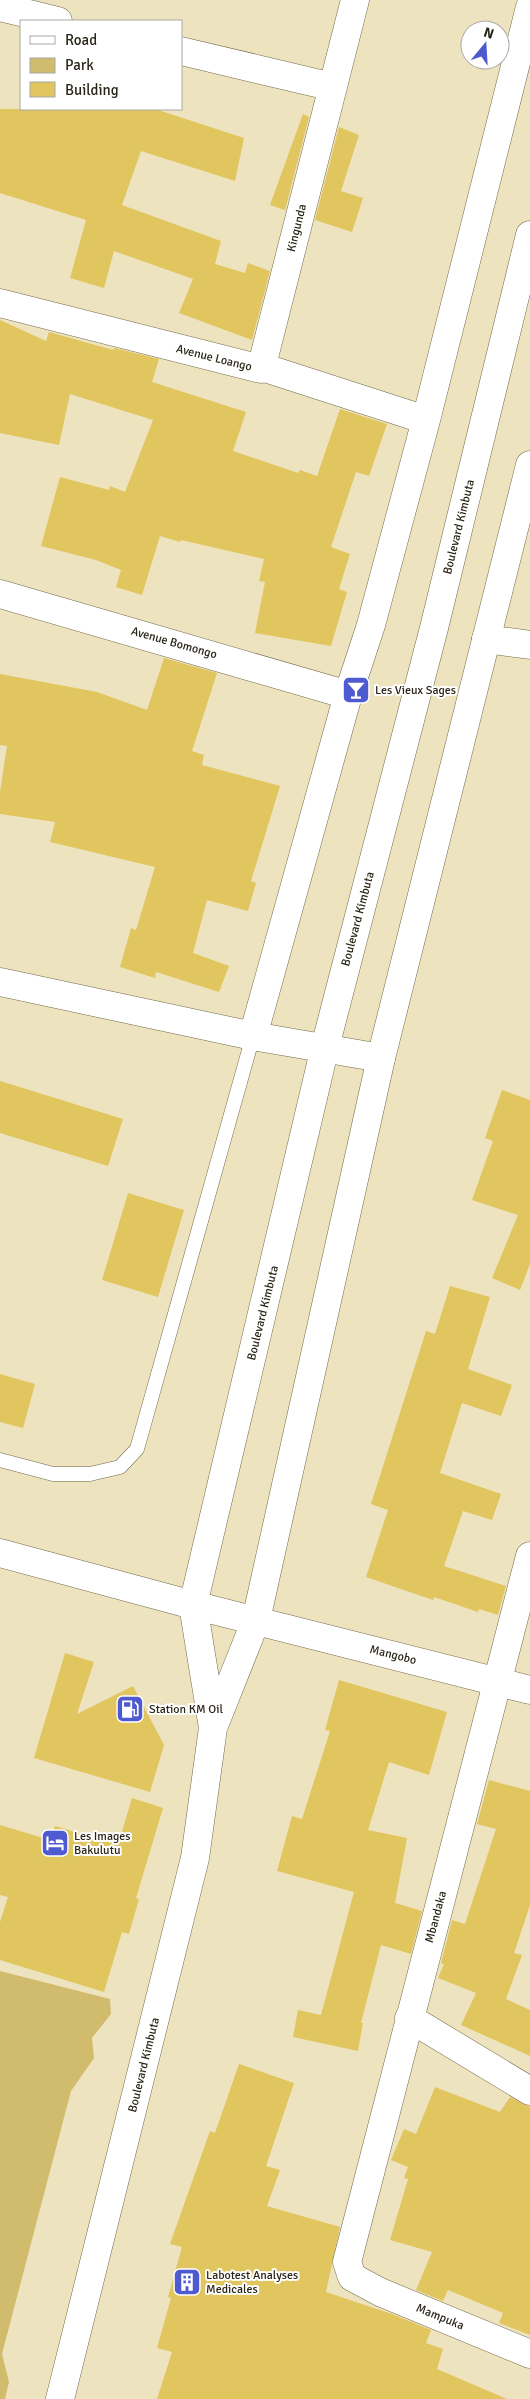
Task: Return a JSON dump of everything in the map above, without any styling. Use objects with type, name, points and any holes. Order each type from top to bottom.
[{"type":"street","name":"Kingunda","points":[[261,369],[355,0]]},
{"type":"street","points":[[253,1036],[348,694],[371,625],[426,420],[530,7]]},
{"type":"street","points":[[0,8],[54,20]]},
{"type":"street","points":[[182,51],[333,87]]},
{"type":"street","name":"Boulevard Kimbuta","points":[[193,1605],[325,1047],[434,628],[530,235]]},
{"type":"street","name":"Avenue Loango","points":[[0,303],[261,369],[265,368],[426,420]]},
{"type":"street","points":[[213,1728],[256,1620],[381,1058],[530,465]]},
{"type":"street","name":"Avenue Bomongo","points":[[0,594],[348,694]]},
{"type":"street","points":[[486,639],[530,645]]},
{"type":"street","points":[[0,982],[253,1036],[381,1058]]},
{"type":"street","name":"Mangobo","points":[[0,1553],[193,1605],[530,1690]]},
{"type":"street","name":"Mbandaka","points":[[352,2277],[347,2262],[530,1556]]},
{"type":"street","points":[[193,1605],[213,1728]]},
{"type":"street","name":"Boulevard Kimbuta","points":[[60,2399],[195,1858],[213,1728]]},
{"type":"street","points":[[409,2018],[530,2091]]},
{"type":"street","name":"Mampuka","points":[[352,2277],[380,2292],[530,2354]]},
{"type":"lane","points":[[0,1460],[53,1474],[90,1474],[120,1466],[137,1449],[253,1036]]},
{"type":"green space","points":[[0,1971],[110,1999],[111,2014],[92,2038],[94,2058],[71,2091],[2,2354],[9,2382],[5,2399],[0,2399]]},
{"type":"building","points":[[0,109],[158,110],[244,138],[235,181],[141,151],[122,205],[221,241],[215,264],[245,273],[248,263],[270,271],[252,340],[179,313],[193,279],[114,251],[104,288],[70,278],[86,220],[0,193]]},
{"type":"building","points":[[303,114],[309,117],[285,210],[270,205]]},
{"type":"building","points":[[339,127],[359,135],[341,191],[363,198],[352,232],[315,220]]},
{"type":"building","points":[[0,320],[46,341],[49,332],[113,350],[114,348],[159,359],[152,382],[246,412],[233,451],[298,473],[300,470],[317,476],[340,409],[387,424],[369,476],[356,472],[331,547],[350,554],[339,589],[347,592],[331,646],[255,633],[265,582],[259,581],[264,559],[181,540],[180,542],[160,536],[142,595],[116,587],[121,570],[96,560],[41,546],[60,477],[109,490],[110,486],[125,492],[153,420],[70,394],[59,445],[0,433]]},
{"type":"building","points":[[164,658],[217,673],[192,751],[204,755],[202,765],[280,786],[251,881],[256,883],[248,911],[207,900],[193,953],[229,966],[219,992],[156,972],[155,978],[120,967],[131,928],[136,930],[155,867],[50,842],[55,822],[0,814],[0,792],[7,746],[0,745],[0,674],[97,692],[147,710]]},
{"type":"building","points":[[0,1081],[123,1119],[108,1166],[0,1133]]},
{"type":"building","points":[[502,1090],[530,1100],[530,1264],[520,1290],[492,1278],[518,1215],[472,1200],[493,1141],[485,1138]]},
{"type":"building","points":[[128,1193],[184,1210],[158,1297],[102,1280]]},
{"type":"building","points":[[450,1286],[490,1297],[468,1369],[512,1385],[501,1416],[462,1403],[440,1473],[501,1494],[492,1520],[463,1511],[444,1566],[506,1586],[498,1615],[479,1609],[478,1612],[434,1597],[433,1600],[366,1577],[388,1510],[371,1504],[426,1331],[435,1334]]},
{"type":"building","points":[[0,1374],[35,1384],[23,1428],[0,1422]]},
{"type":"building","points":[[65,1653],[94,1662],[77,1714],[133,1686],[164,1745],[150,1792],[34,1758]]},
{"type":"building","points":[[339,1680],[447,1712],[429,1775],[389,1762],[368,1830],[407,1838],[395,1903],[422,1911],[411,1954],[381,1945],[361,2023],[363,2023],[358,2051],[293,2037],[298,2010],[321,2015],[354,1892],[277,1871],[292,1816],[302,1819],[330,1731],[325,1730]]},
{"type":"building","points":[[489,1780],[530,1791],[530,1905],[514,1953],[522,1955],[506,1999],[530,2010],[530,2056],[461,2025],[476,1993],[438,1978],[444,1964],[441,1963],[452,1920],[465,1924],[496,1829],[477,1824]]},
{"type":"building","points":[[132,1798],[163,1808],[136,1898],[139,1899],[129,1934],[122,1932],[104,1992],[0,1960],[0,1922],[8,1897],[0,1895],[0,1825],[50,1840],[55,1826],[118,1845]]},
{"type":"building","points":[[239,2064],[294,2083],[266,2166],[280,2170],[267,2206],[340,2227],[326,2292],[392,2314],[431,2330],[426,2343],[443,2349],[437,2369],[507,2399],[157,2399],[172,2352],[157,2348],[171,2298],[168,2297],[182,2247],[170,2244],[210,2131],[215,2133]]},
{"type":"building","points":[[435,2087],[500,2112],[510,2097],[530,2107],[530,2335],[499,2323],[503,2313],[448,2290],[443,2301],[416,2290],[432,2252],[390,2240],[408,2179],[404,2178],[408,2167],[391,2160],[404,2129],[416,2134]]},
{"type":"place","name":"Les Vieux Sages","points":[[356,690]]},
{"type":"place","name":"Station KM Oil","points":[[130,1709]]},
{"type":"place","name":"Les Images Bakulutu","points":[[55,1843]]},
{"type":"place","name":"Labotest Analyses Medicales","points":[[187,2282]]}]
